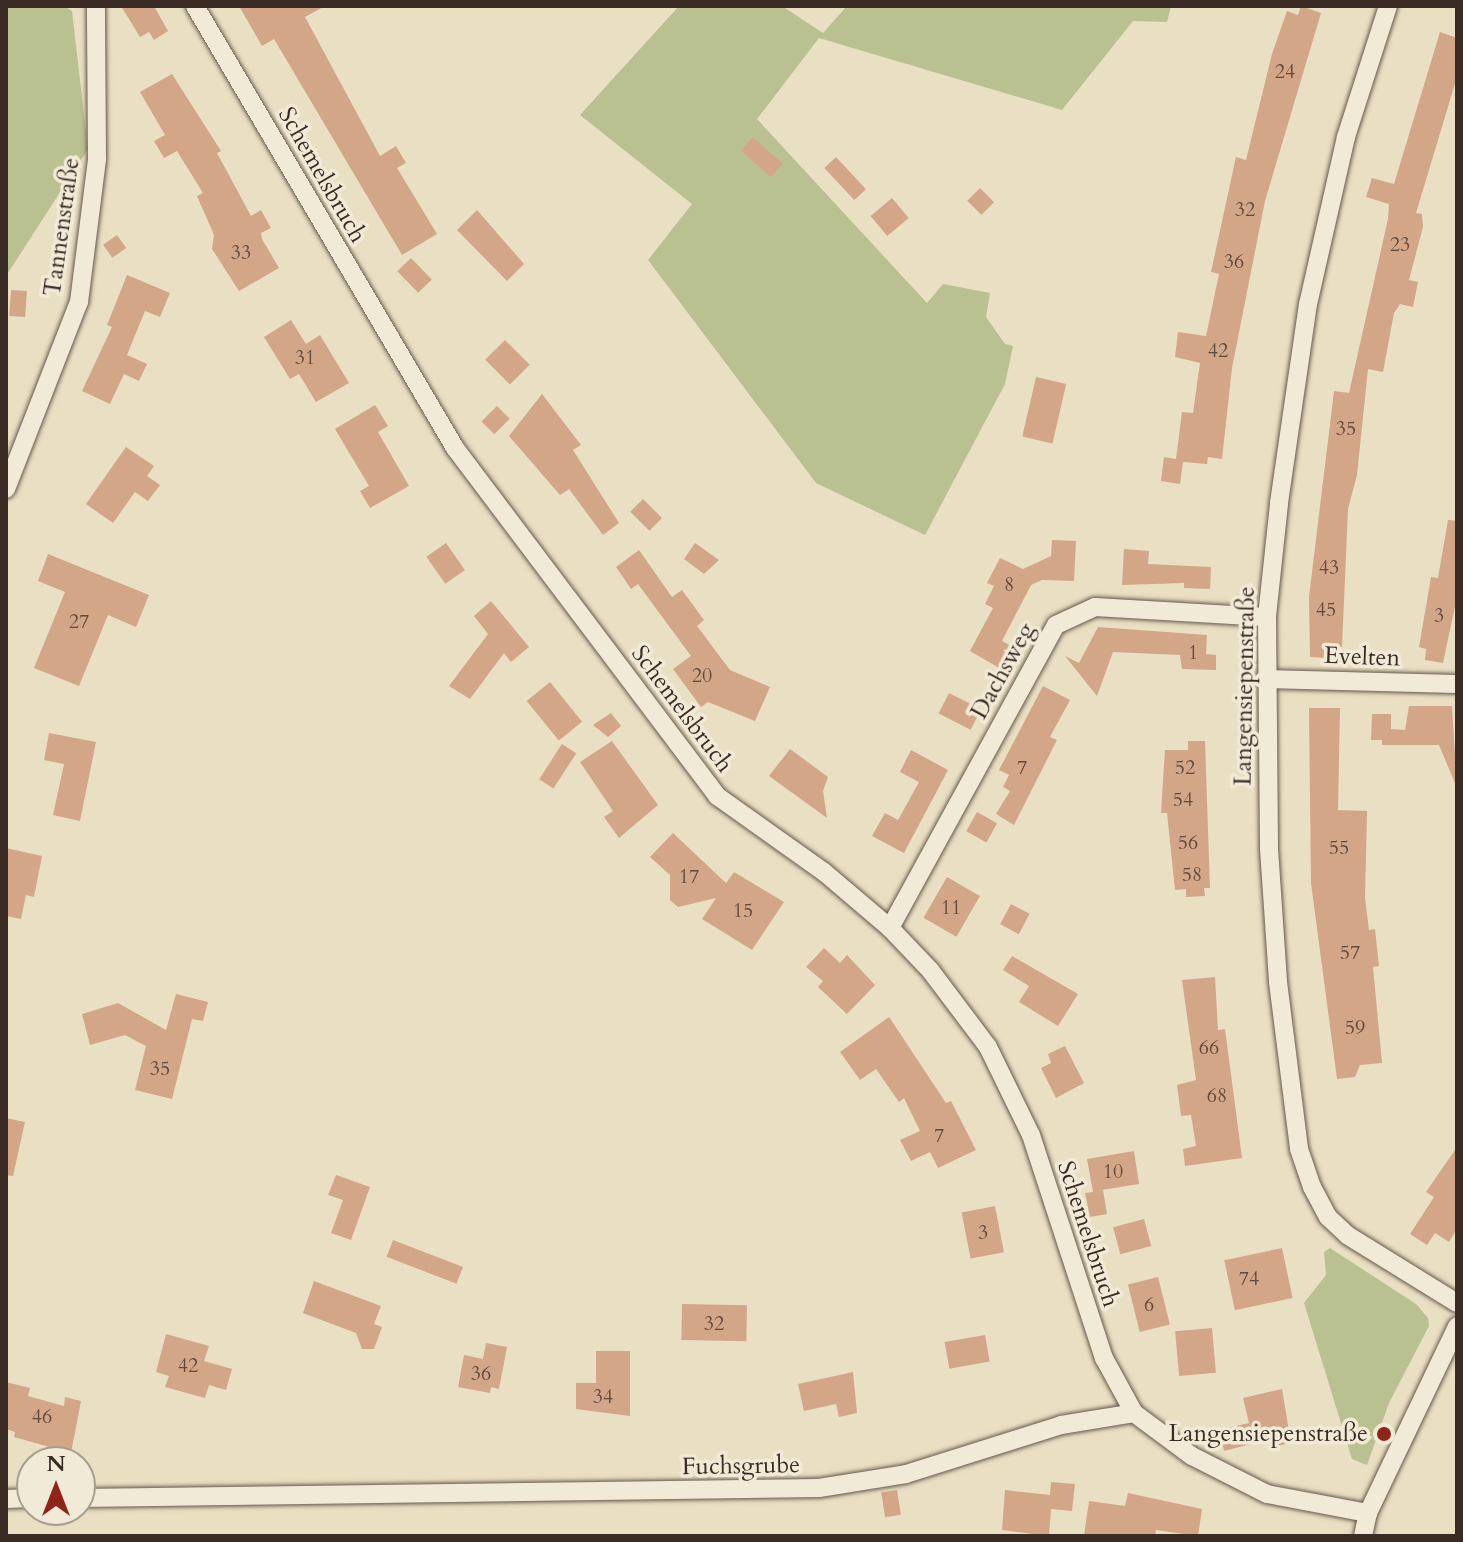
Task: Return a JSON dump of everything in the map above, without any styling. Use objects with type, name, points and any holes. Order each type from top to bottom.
[{"type":"street","name":"Tannenstraße","points":[[6,489],[79,302],[97,159],[96,6]]},
{"type":"street","name":"Schemelsbruch","points":[[195,6],[455,448],[717,796],[824,872],[890,928],[930,970],[988,1047],[1031,1135],[1104,1358],[1134,1413]]},
{"type":"street","name":"Langensiepenstraße","points":[[1388,6],[1346,137],[1308,304],[1267,617],[1265,679],[1278,982],[1299,1149],[1328,1217],[1384,1262],[1457,1303]]},
{"type":"street","name":"Dachsweg","points":[[890,928],[1056,625],[1095,607],[1267,617]]},
{"type":"street","name":"Evelten","points":[[1265,679],[1457,684]]},
{"type":"street","points":[[1363,1536],[1368,1513],[1457,1326]]},
{"type":"street","name":"Fuchsgrube","points":[[96,1498],[819,1488],[906,1474],[1061,1425],[1134,1413]]},
{"type":"street","points":[[1134,1413],[1192,1456],[1267,1494],[1368,1513]]},
{"type":"green space","points":[[6,6],[64,6],[72,11],[88,149],[6,276]]},
{"type":"green space","points":[[679,6],[782,6],[823,33],[847,6],[1171,6],[1167,22],[1133,21],[1062,110],[819,38],[757,119],[927,303],[943,284],[990,293],[986,317],[1005,344],[1013,346],[1005,384],[925,535],[816,483],[648,260],[692,204],[580,115]]},
{"type":"green space","points":[[1330,1248],[1416,1304],[1428,1318],[1429,1326],[1389,1403],[1367,1465],[1352,1459],[1304,1303],[1326,1275],[1324,1252]]},
{"type":"building","points":[[121,6],[154,6],[168,31],[154,40],[149,32],[140,37]]},
{"type":"building","points":[[239,6],[325,6],[305,17],[380,156],[396,146],[406,163],[397,168],[437,234],[402,255],[274,39],[262,46]]},
{"type":"building","points":[[1301,6],[1321,13],[1265,201],[1232,368],[1222,459],[1208,457],[1207,464],[1183,462],[1180,484],[1161,481],[1164,457],[1176,459],[1182,412],[1193,413],[1200,363],[1175,357],[1178,332],[1206,336],[1219,274],[1211,272],[1236,157],[1246,160],[1272,54],[1287,11],[1298,15]]},
{"type":"building","points":[[1440,32],[1457,38],[1457,77],[1416,213],[1422,214],[1423,227],[1409,280],[1418,282],[1413,307],[1400,304],[1394,313],[1383,372],[1368,369],[1357,475],[1348,509],[1342,647],[1330,646],[1329,658],[1310,657],[1309,597],[1334,391],[1349,393],[1388,219],[1389,204],[1366,197],[1372,178],[1394,184]]},
{"type":"building","points":[[172,74],[221,151],[217,153],[251,216],[261,210],[271,228],[261,233],[262,239],[279,268],[239,291],[212,249],[214,235],[197,196],[203,193],[177,151],[164,158],[154,141],[165,135],[140,92]]},
{"type":"building","points":[[753,137],[783,164],[771,177],[741,150]]},
{"type":"building","points":[[836,157],[866,189],[854,200],[824,168]]},
{"type":"building","points":[[980,188],[994,202],[981,215],[967,201]]},
{"type":"building","points":[[892,198],[909,218],[887,236],[871,216]]},
{"type":"building","points":[[477,210],[524,264],[507,281],[457,230]]},
{"type":"building","points":[[117,235],[126,248],[112,258],[103,245]]},
{"type":"building","points":[[411,258],[432,280],[418,293],[397,271]]},
{"type":"building","points":[[127,275],[170,293],[160,317],[145,311],[127,355],[147,364],[139,381],[124,374],[110,404],[82,391],[112,327],[107,325]]},
{"type":"building","points":[[11,290],[27,291],[25,317],[9,316]]},
{"type":"building","points":[[291,320],[306,344],[320,335],[349,383],[316,402],[299,374],[290,379],[264,337]]},
{"type":"building","points":[[505,340],[530,365],[510,385],[485,360]]},
{"type":"building","points":[[1036,377],[1066,384],[1052,443],[1022,436]]},
{"type":"building","points":[[542,394],[581,445],[573,450],[619,523],[603,535],[569,489],[560,495],[509,436]]},
{"type":"building","points":[[375,405],[388,426],[378,432],[409,486],[370,508],[360,491],[369,486],[335,429]]},
{"type":"building","points":[[497,406],[510,419],[494,434],[481,422]]},
{"type":"building","points":[[126,447],[154,466],[147,476],[160,485],[148,501],[135,492],[113,523],[86,504]]},
{"type":"building","points":[[643,499],[662,518],[649,531],[630,512]]},
{"type":"building","points":[[1448,520],[1457,521],[1457,597],[1443,663],[1425,660],[1426,649],[1419,647],[1431,577],[1438,578]]},
{"type":"building","points":[[1052,540],[1076,541],[1074,581],[1042,580],[1031,585],[1002,641],[1013,647],[1001,669],[970,651],[993,608],[985,604],[994,586],[987,583],[1000,558],[1023,569],[1051,556]]},
{"type":"building","points":[[446,543],[465,570],[445,584],[426,557]]},
{"type":"building","points":[[695,543],[719,560],[704,574],[684,559]]},
{"type":"building","points":[[1124,549],[1149,551],[1148,564],[1211,567],[1210,589],[1184,588],[1184,583],[1122,585]]},
{"type":"building","points":[[639,550],[672,597],[682,590],[704,620],[697,626],[730,670],[770,687],[755,721],[708,702],[701,707],[673,669],[691,656],[638,584],[631,589],[616,567]]},
{"type":"building","points":[[48,554],[149,595],[136,627],[108,615],[79,686],[34,668],[65,592],[38,581]]},
{"type":"building","points":[[491,601],[529,647],[511,662],[504,653],[470,699],[449,686],[488,634],[474,616]]},
{"type":"building","points":[[1098,627],[1207,635],[1206,654],[1216,655],[1216,670],[1182,669],[1180,655],[1113,652],[1097,696],[1065,656],[1079,663]]},
{"type":"building","points":[[550,682],[582,722],[559,741],[527,701]]},
{"type":"building","points":[[1043,686],[1070,700],[1050,737],[1057,740],[1014,825],[996,814],[1010,791],[1003,787],[1009,775],[999,770]]},
{"type":"building","points":[[949,693],[981,709],[971,730],[939,713]]},
{"type":"building","points":[[1409,706],[1452,706],[1457,788],[1439,745],[1382,745],[1382,740],[1371,740],[1372,714],[1391,714],[1391,729],[1405,730]]},
{"type":"building","points":[[1309,708],[1340,708],[1338,810],[1367,811],[1365,898],[1369,930],[1375,929],[1379,966],[1373,967],[1382,1063],[1360,1065],[1355,1077],[1337,1079],[1311,883]]},
{"type":"building","points":[[611,713],[621,726],[608,737],[593,725]]},
{"type":"building","points":[[49,733],[96,742],[80,821],[53,815],[64,764],[44,760]]},
{"type":"building","points":[[612,741],[658,805],[619,838],[604,817],[613,811],[580,762]]},
{"type":"building","points":[[1188,741],[1205,741],[1210,888],[1204,888],[1205,896],[1186,897],[1186,889],[1175,890],[1167,813],[1161,813],[1165,750],[1188,750]]},
{"type":"building","points":[[562,744],[576,753],[553,788],[539,779]]},
{"type":"building","points":[[790,749],[828,777],[823,791],[827,818],[769,776]]},
{"type":"building","points":[[911,750],[948,770],[904,853],[872,836],[885,813],[898,820],[919,782],[900,772]]},
{"type":"building","points":[[977,812],[997,823],[986,842],[966,831]]},
{"type":"building","points":[[673,833],[726,883],[734,872],[784,902],[752,950],[702,919],[716,898],[678,907],[670,900],[670,875],[650,857]]},
{"type":"building","points":[[6,848],[42,856],[34,897],[26,895],[21,919],[6,916]]},
{"type":"building","points":[[947,877],[980,896],[956,937],[924,918]]},
{"type":"building","points":[[1011,904],[1030,914],[1019,934],[1000,924]]},
{"type":"building","points":[[824,948],[840,963],[847,955],[875,985],[847,1014],[818,987],[823,981],[806,967]]},
{"type":"building","points":[[1012,956],[1078,994],[1058,1026],[1019,1002],[1029,986],[1003,970]]},
{"type":"building","points":[[1215,977],[1218,1030],[1225,1029],[1242,1158],[1185,1166],[1183,1149],[1196,1146],[1191,1115],[1181,1116],[1177,1085],[1196,1080],[1182,980]]},
{"type":"building","points":[[176,994],[208,1002],[203,1021],[192,1019],[172,1099],[135,1090],[146,1046],[125,1035],[90,1045],[82,1014],[118,1003],[166,1030]]},
{"type":"building","points":[[889,1017],[946,1103],[951,1101],[976,1150],[938,1168],[930,1152],[911,1161],[900,1140],[920,1131],[904,1098],[899,1102],[876,1069],[860,1080],[840,1052]]},
{"type":"building","points":[[1065,1046],[1084,1083],[1056,1098],[1041,1068],[1051,1063],[1048,1054]]},
{"type":"building","points":[[6,1118],[25,1122],[13,1176],[6,1175]]},
{"type":"building","points":[[1457,1147],[1457,1229],[1449,1242],[1435,1233],[1427,1245],[1410,1234],[1434,1197],[1426,1192]]},
{"type":"building","points":[[1134,1151],[1139,1184],[1095,1191],[1103,1190],[1107,1214],[1090,1217],[1085,1193],[1093,1192],[1087,1159]]},
{"type":"building","points":[[336,1175],[370,1187],[351,1240],[331,1233],[343,1200],[328,1195]]},
{"type":"building","points":[[995,1206],[1004,1252],[971,1259],[962,1212]]},
{"type":"building","points":[[1144,1219],[1151,1246],[1120,1254],[1113,1227]]},
{"type":"building","points":[[393,1240],[463,1267],[457,1284],[387,1257]]},
{"type":"building","points":[[1282,1248],[1293,1298],[1235,1310],[1224,1260]]},
{"type":"building","points":[[1158,1277],[1170,1325],[1140,1332],[1128,1284]]},
{"type":"building","points":[[314,1281],[381,1306],[374,1324],[382,1327],[374,1349],[362,1349],[356,1333],[303,1313]]},
{"type":"building","points":[[682,1304],[747,1305],[746,1341],[681,1340]]},
{"type":"building","points":[[1212,1328],[1216,1373],[1179,1376],[1175,1331]]},
{"type":"building","points":[[166,1334],[209,1346],[204,1361],[232,1369],[226,1390],[209,1385],[205,1398],[165,1387],[169,1376],[156,1372]]},
{"type":"building","points":[[985,1335],[990,1362],[949,1369],[945,1342]]},
{"type":"building","points":[[486,1343],[507,1347],[499,1389],[491,1387],[490,1393],[458,1387],[464,1355],[483,1359]]},
{"type":"building","points":[[596,1351],[630,1351],[630,1416],[576,1409],[576,1383],[596,1383]]},
{"type":"building","points":[[853,1372],[857,1413],[839,1417],[836,1404],[804,1411],[798,1384]]},
{"type":"building","points":[[6,1382],[30,1388],[28,1396],[64,1406],[65,1397],[81,1401],[72,1446],[46,1446],[14,1437],[15,1432],[6,1429]]},
{"type":"building","points":[[1282,1389],[1291,1443],[1272,1447],[1270,1439],[1224,1451],[1219,1430],[1249,1423],[1243,1398]]},
{"type":"building","points":[[1051,1482],[1075,1484],[1072,1511],[1051,1509],[1049,1536],[1002,1530],[1005,1490],[1050,1495]]},
{"type":"building","points":[[897,1490],[901,1515],[885,1517],[881,1493]]},
{"type":"building","points":[[1128,1493],[1202,1509],[1198,1536],[1156,1530],[1155,1536],[1084,1536],[1089,1501],[1125,1506]]},
{"type":"place","name":"Langensiepenstraße","points":[[1384,1434]]}]
